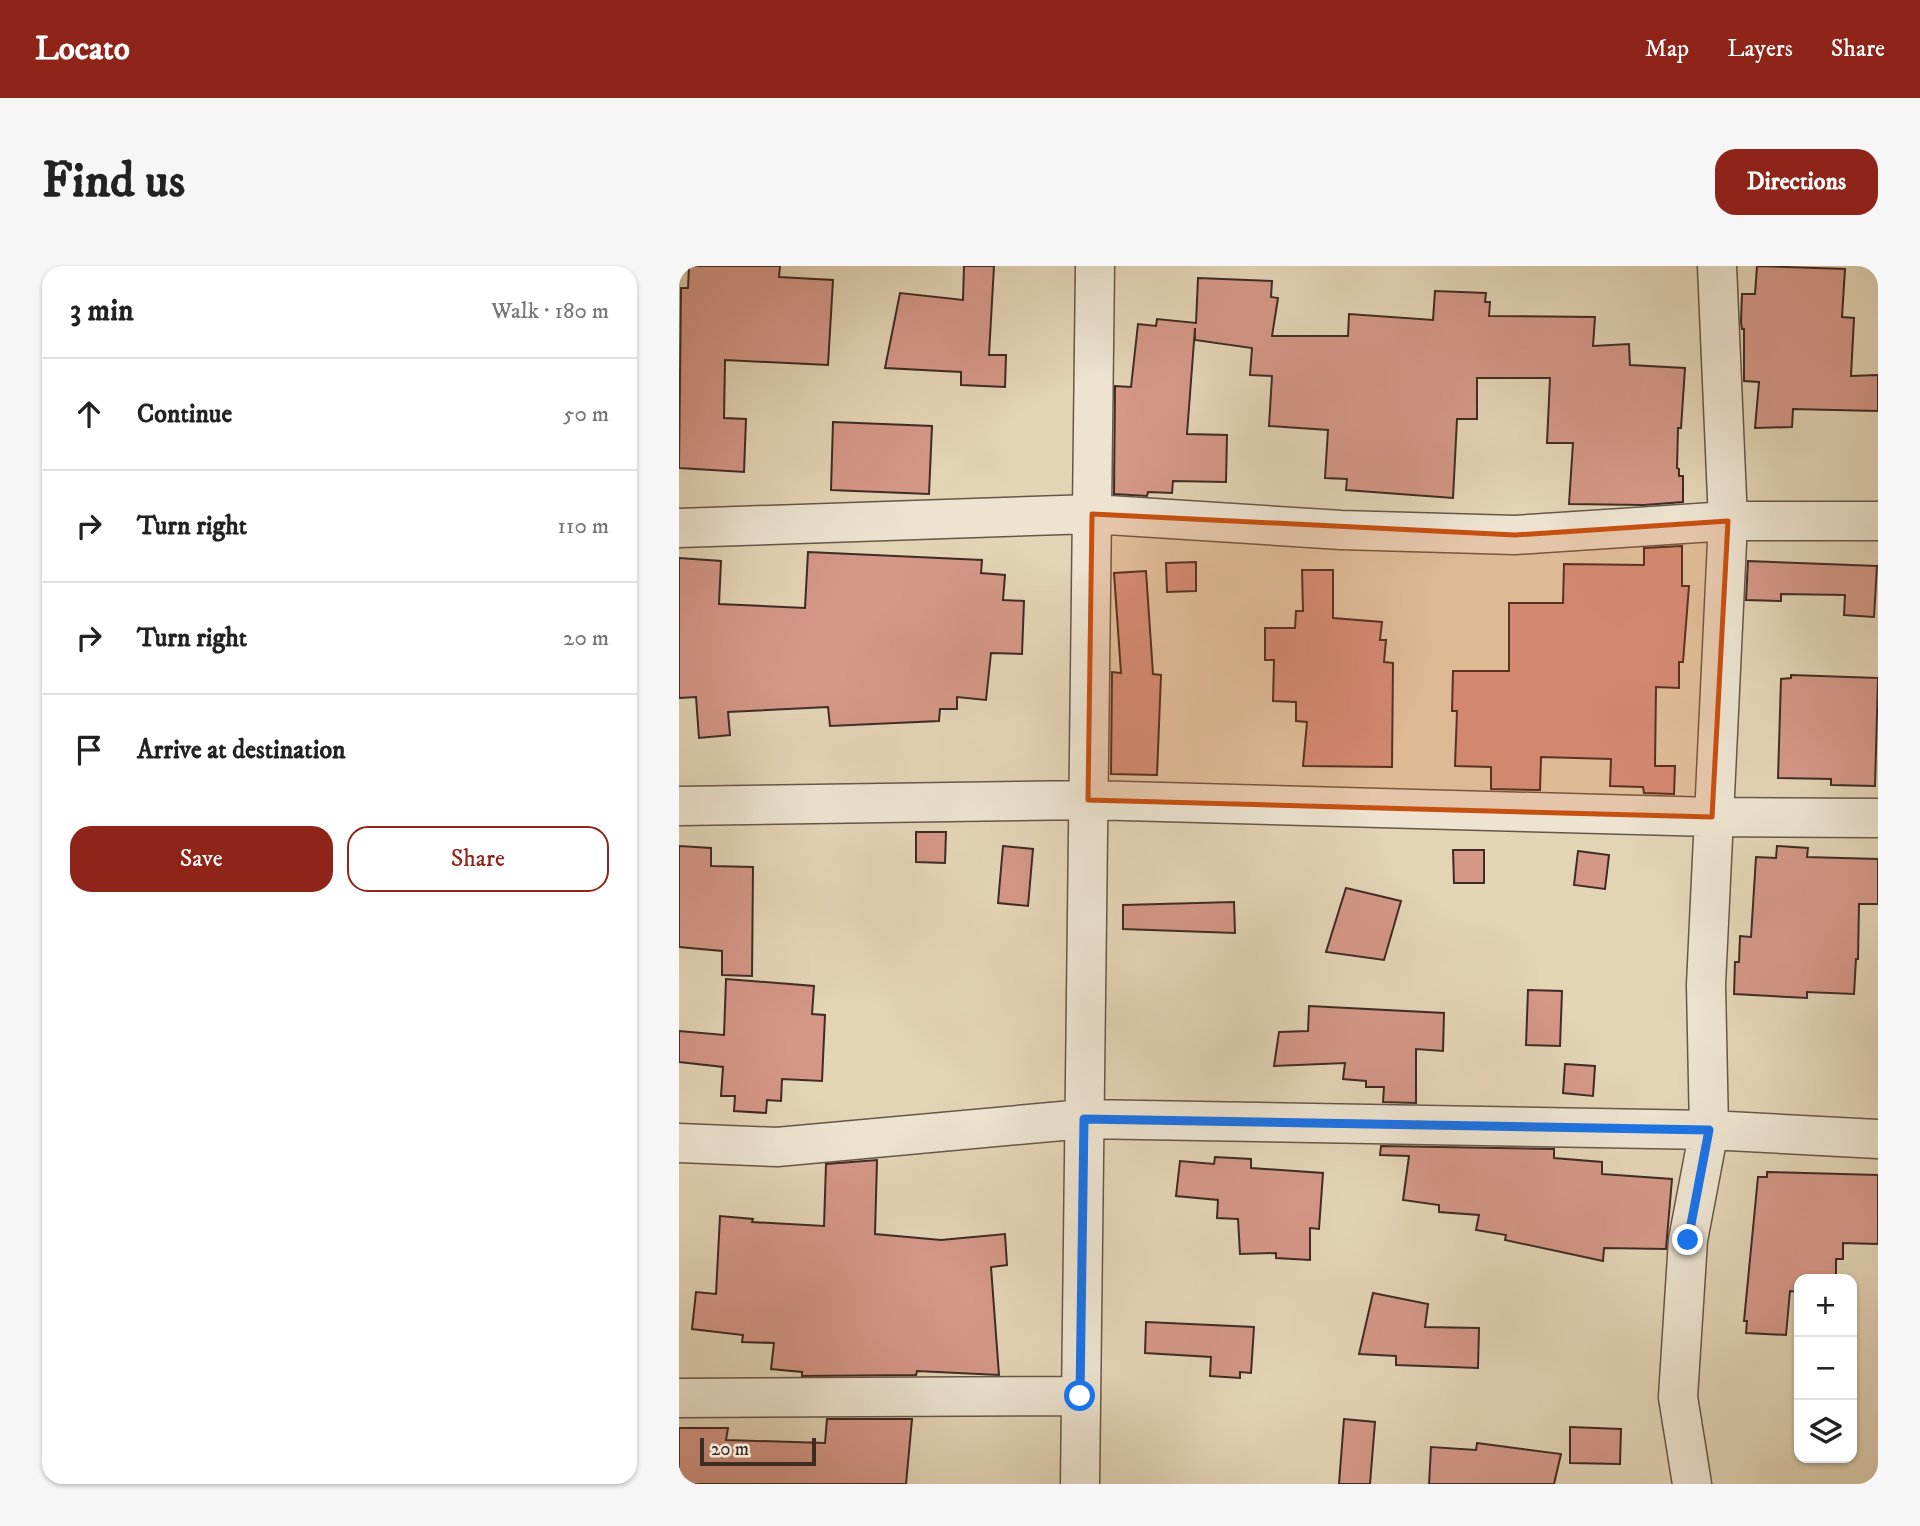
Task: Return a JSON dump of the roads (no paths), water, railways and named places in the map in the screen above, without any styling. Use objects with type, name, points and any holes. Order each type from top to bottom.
[{"type":"street","points":[[1080,1484],[1095,266]]},
{"type":"street","points":[[1692,1484],[1678,1397],[1688,1240],[1709,1130],[1706,985],[1728,521],[1717,266]]},
{"type":"street","points":[[679,528],[1092,514],[1341,530],[1515,535],[1728,521],[1878,521]]},
{"type":"street","points":[[679,806],[1088,800],[1712,817],[1878,818]]},
{"type":"street","points":[[679,1143],[778,1147],[1084,1119],[1709,1130],[1878,1139]]},
{"type":"street","points":[[679,1398],[1080,1396]]}]
